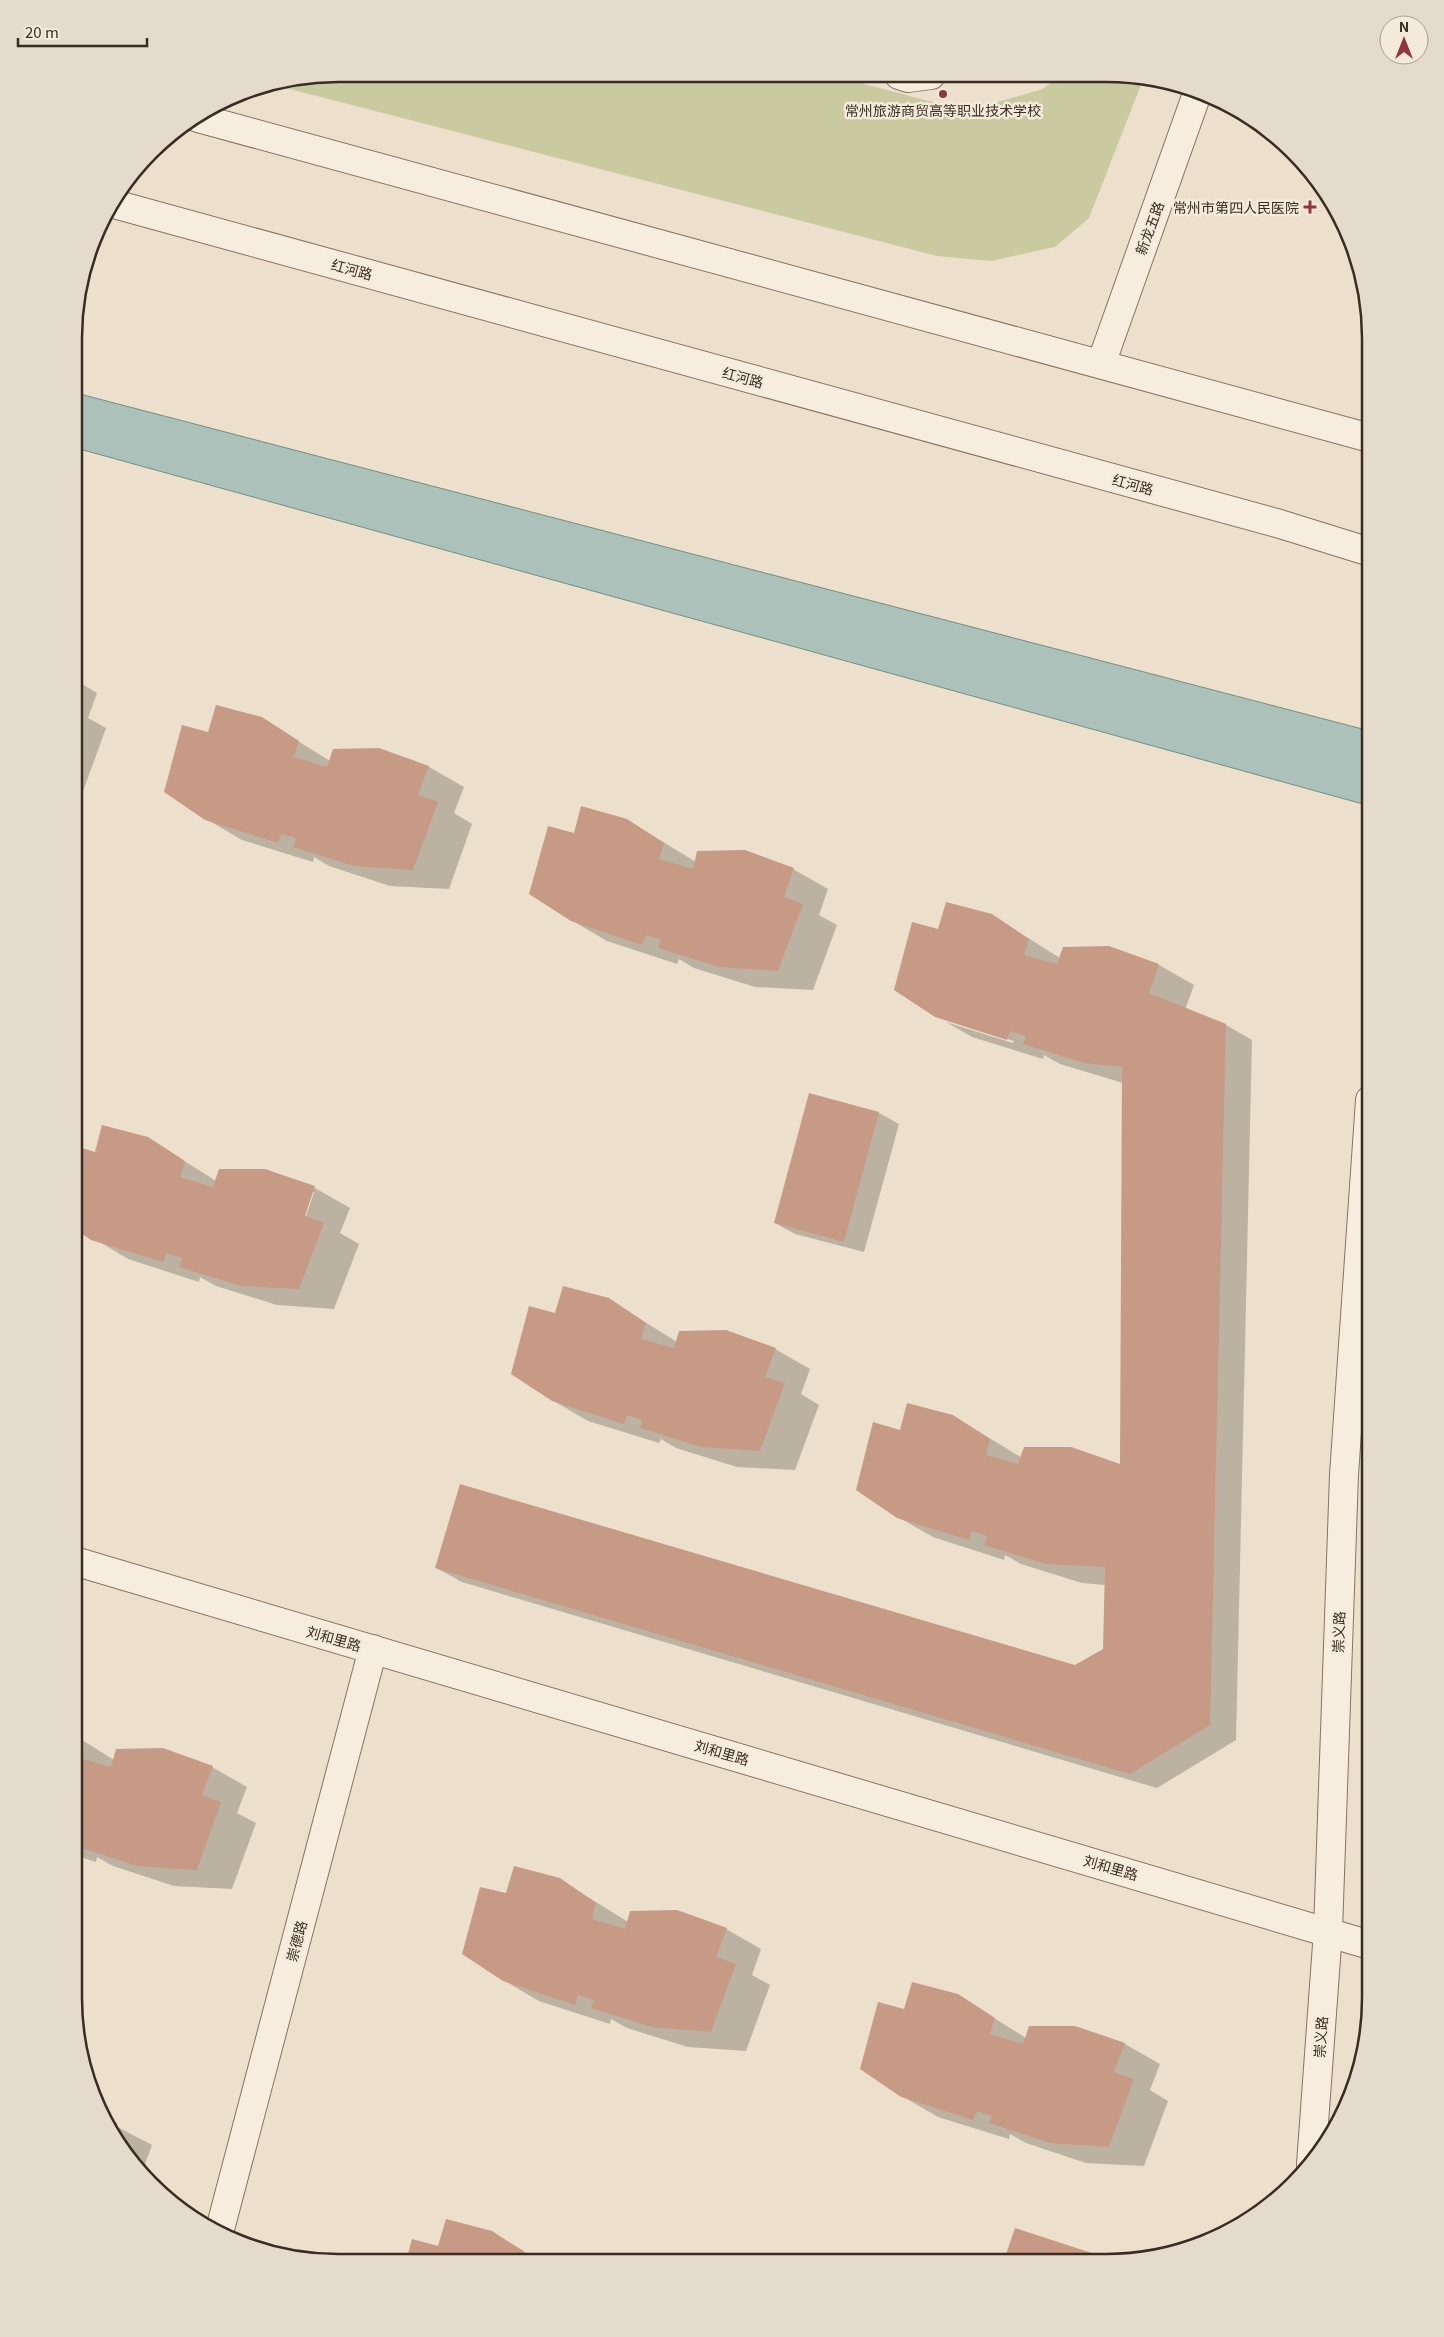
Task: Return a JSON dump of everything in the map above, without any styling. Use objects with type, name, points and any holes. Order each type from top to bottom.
[{"type":"street","name":"新龙五路","points":[[1101,364],[1196,99]]},
{"type":"street","points":[[205,120],[1362,436]]},
{"type":"street","name":"红河路","points":[[120,206],[1271,522],[1362,550]]},
{"type":"street","name":"崇义路","points":[[1312,2150],[1328,1931],[1344,1475],[1362,1215]]},
{"type":"street","name":"刘和里路","points":[[82,1563],[1362,1942]]},
{"type":"street","name":"崇德路","points":[[222,2226],[373,1649]]},
{"type":"green space","points":[[338,82],[857,82],[966,111],[1043,89],[1052,82],[1064,82],[1062,87],[1064,82],[1106,82],[1141,85],[1089,218],[1055,247],[991,261],[937,256],[285,88]]},
{"type":"water","points":[[82,395],[1362,729],[1362,804],[82,450]]},
{"type":"building","points":[[216,705],[262,717],[299,741],[294,757],[327,767],[333,749],[379,748],[429,766],[418,795],[438,802],[413,870],[354,866],[293,847],[296,838],[281,834],[278,843],[205,820],[164,792],[182,725],[208,732]]},
{"type":"building","points":[[581,806],[627,819],[664,843],[659,859],[693,869],[697,851],[745,850],[794,868],[784,897],[803,904],[778,971],[719,967],[658,948],[661,940],[646,935],[642,945],[571,921],[529,894],[548,826],[574,833]]},
{"type":"building","points":[[946,902],[992,914],[1029,939],[1024,955],[1057,964],[1063,947],[1109,946],[1159,964],[1149,993],[1226,1024],[1210,1725],[1130,1774],[435,1568],[460,1484],[1075,1665],[1103,1649],[1105,1567],[1046,1564],[984,1545],[987,1536],[972,1531],[969,1540],[897,1518],[856,1490],[873,1422],[900,1430],[907,1403],[953,1415],[990,1439],[986,1455],[1018,1464],[1024,1447],[1071,1447],[1120,1464],[1122,1067],[1084,1063],[1023,1044],[1026,1036],[1010,1031],[1007,1040],[935,1017],[894,990],[912,922],[938,929]]},
{"type":"building","points":[[809,1093],[879,1112],[844,1242],[774,1223]]},
{"type":"building","points":[[102,1125],[148,1137],[185,1161],[180,1177],[213,1187],[219,1169],[265,1169],[315,1186],[305,1216],[324,1223],[299,1289],[241,1286],[179,1267],[182,1258],[167,1253],[163,1262],[91,1240],[82,1234],[82,1148],[95,1152]]},
{"type":"building","points":[[563,1286],[609,1298],[646,1323],[641,1339],[674,1348],[679,1331],[726,1330],[776,1348],[765,1377],[785,1383],[760,1451],[701,1447],[640,1428],[642,1420],[627,1415],[624,1424],[552,1401],[511,1374],[529,1306],[555,1313]]},
{"type":"building","points":[[163,1748],[213,1766],[202,1795],[221,1802],[197,1870],[137,1866],[82,1848],[82,1758],[111,1767],[116,1749]]},
{"type":"building","points":[[514,1866],[560,1878],[596,1903],[592,1919],[625,1929],[630,1911],[677,1910],[727,1928],[716,1957],[736,1964],[711,2032],[652,2027],[591,2008],[594,2000],[578,1995],[575,2005],[503,1981],[462,1954],[480,1887],[506,1893]]},
{"type":"building","points":[[912,1982],[958,1994],[995,2018],[990,2034],[1023,2044],[1029,2026],[1075,2026],[1125,2043],[1114,2072],[1134,2079],[1109,2147],[1050,2143],[989,2123],[992,2116],[977,2111],[973,2120],[901,2097],[860,2069],[878,2002],[904,2009]]},
{"type":"building","points":[[446,2219],[492,2231],[527,2254],[408,2254],[412,2239],[438,2246]]},
{"type":"building","points":[[1015,2228],[1095,2254],[1006,2254]]},
{"type":"place","name":"常州旅游商贸高等职业技术学校","points":[[943,94]]},
{"type":"place","name":"常州市第四人民医院","points":[[1310,207]]}]
